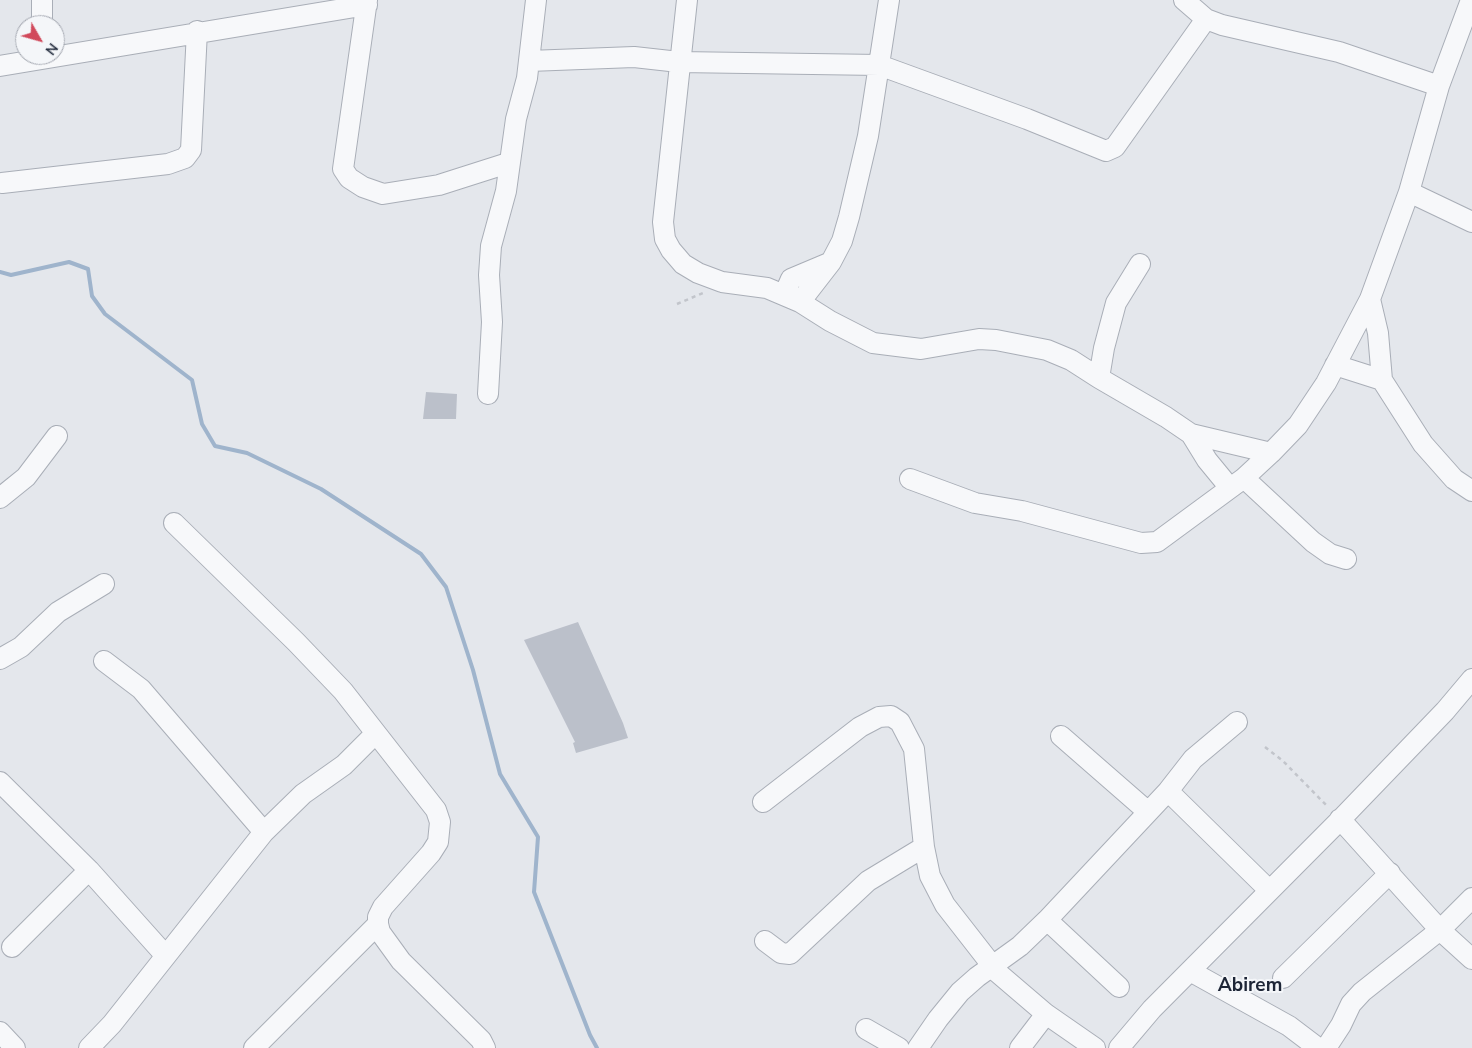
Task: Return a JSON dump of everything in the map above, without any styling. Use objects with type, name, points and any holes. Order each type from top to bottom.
[{"type":"street","points":[[42,0],[42,15]]},
{"type":"street","points":[[488,394],[492,322],[489,275],[491,246],[506,191],[508,163],[529,61],[536,0]]},
{"type":"street","points":[[687,0],[663,222],[665,239],[671,250],[683,264],[698,273],[722,282],[767,288],[792,298],[830,321],[873,343],[921,349],[979,339],[996,340],[1046,350],[1071,360],[1191,434],[1271,453]]},
{"type":"street","points":[[792,298],[831,262],[842,241],[868,136],[889,0]]},
{"type":"street","points":[[1184,0],[1206,19],[1262,35],[1339,52],[1439,86]]},
{"type":"street","points":[[910,479],[975,503],[1022,511],[1141,543],[1157,542],[1237,483],[1271,453],[1298,425],[1335,365],[1370,299],[1409,192],[1439,86],[1471,0]]},
{"type":"street","points":[[65,53],[367,2],[343,169],[349,178],[363,187],[382,194],[439,185],[508,163]]},
{"type":"street","points":[[529,61],[634,57],[679,62],[879,65],[1027,119],[1106,151],[1115,147],[1206,19]]},
{"type":"street","points":[[2,183],[168,164],[185,158],[191,150],[196,32]]},
{"type":"street","points":[[0,66],[15,63]]},
{"type":"street","points":[[1409,192],[1472,222]]},
{"type":"street","points":[[1099,378],[1104,348],[1116,303],[1140,264]]},
{"type":"street","points":[[1370,299],[1378,333],[1382,380],[1423,444],[1454,479],[1472,491]]},
{"type":"street","points":[[1335,365],[1382,380]]},
{"type":"street","points":[[1191,434],[1207,460],[1313,542],[1330,554],[1346,559]]},
{"type":"street","points":[[0,498],[26,476],[57,436]]},
{"type":"street","points":[[174,523],[303,649],[343,691],[436,810],[440,831],[438,842],[431,853],[383,906],[378,917],[378,924],[380,932],[401,960],[480,1045]]},
{"type":"street","points":[[0,659],[21,646],[58,612],[104,584]]},
{"type":"street","points":[[104,661],[141,689],[264,832]]},
{"type":"street","points":[[1119,1048],[1152,1009],[1445,711],[1472,679]]},
{"type":"street","points":[[763,802],[860,726],[879,717],[891,716],[900,722],[914,749],[924,847],[930,876],[945,905],[992,966],[1046,1014],[1095,1048]]},
{"type":"street","points":[[918,1048],[938,1018],[960,992],[1020,946],[1047,920],[1147,811],[1168,791],[1194,759],[1237,722]]},
{"type":"street","points":[[88,1048],[112,1024],[264,832],[303,794],[344,765],[376,734]]},
{"type":"street","points":[[1061,736],[1147,811]]},
{"type":"street","points":[[1,787],[89,870],[165,955]]},
{"type":"street","points":[[1168,791],[1269,890]]},
{"type":"street","points":[[1340,819],[1440,930],[1472,959]]},
{"type":"street","points":[[765,941],[781,953],[790,954],[868,881],[924,847]]},
{"type":"street","points":[[12,947],[89,870]]},
{"type":"street","points":[[1283,978],[1390,874]]},
{"type":"street","points":[[1190,971],[1289,1026],[1316,1047],[1341,1025],[1352,1004],[1362,992],[1440,930],[1472,898]]},
{"type":"street","points":[[1047,920],[1119,987]]},
{"type":"street","points":[[254,1048],[378,924]]},
{"type":"street","points":[[1020,1048],[1046,1014]]},
{"type":"street","points":[[109,1048],[112,1024]]},
{"type":"street","points":[[866,1029],[900,1048]]},
{"type":"street","points":[[0,1032],[15,1048]]},
{"type":"path","points":[[677,304],[722,282]]},
{"type":"path","points":[[1265,747],[1283,761],[1340,819]]},
{"type":"building","points":[[426,392],[457,394],[456,419],[423,419]]},
{"type":"building","points":[[578,622],[628,738],[576,753],[573,743],[575,742],[524,640]]},
{"type":"waterway","points":[[0,272],[11,275],[69,262],[88,269],[92,296],[105,314],[192,380],[202,424],[215,446],[247,453],[321,489],[421,554],[446,587],[473,670],[500,774],[538,837],[534,892],[590,1035],[597,1048]]},
{"type":"district","name":"Abirem","points":[[1250,986]]}]
